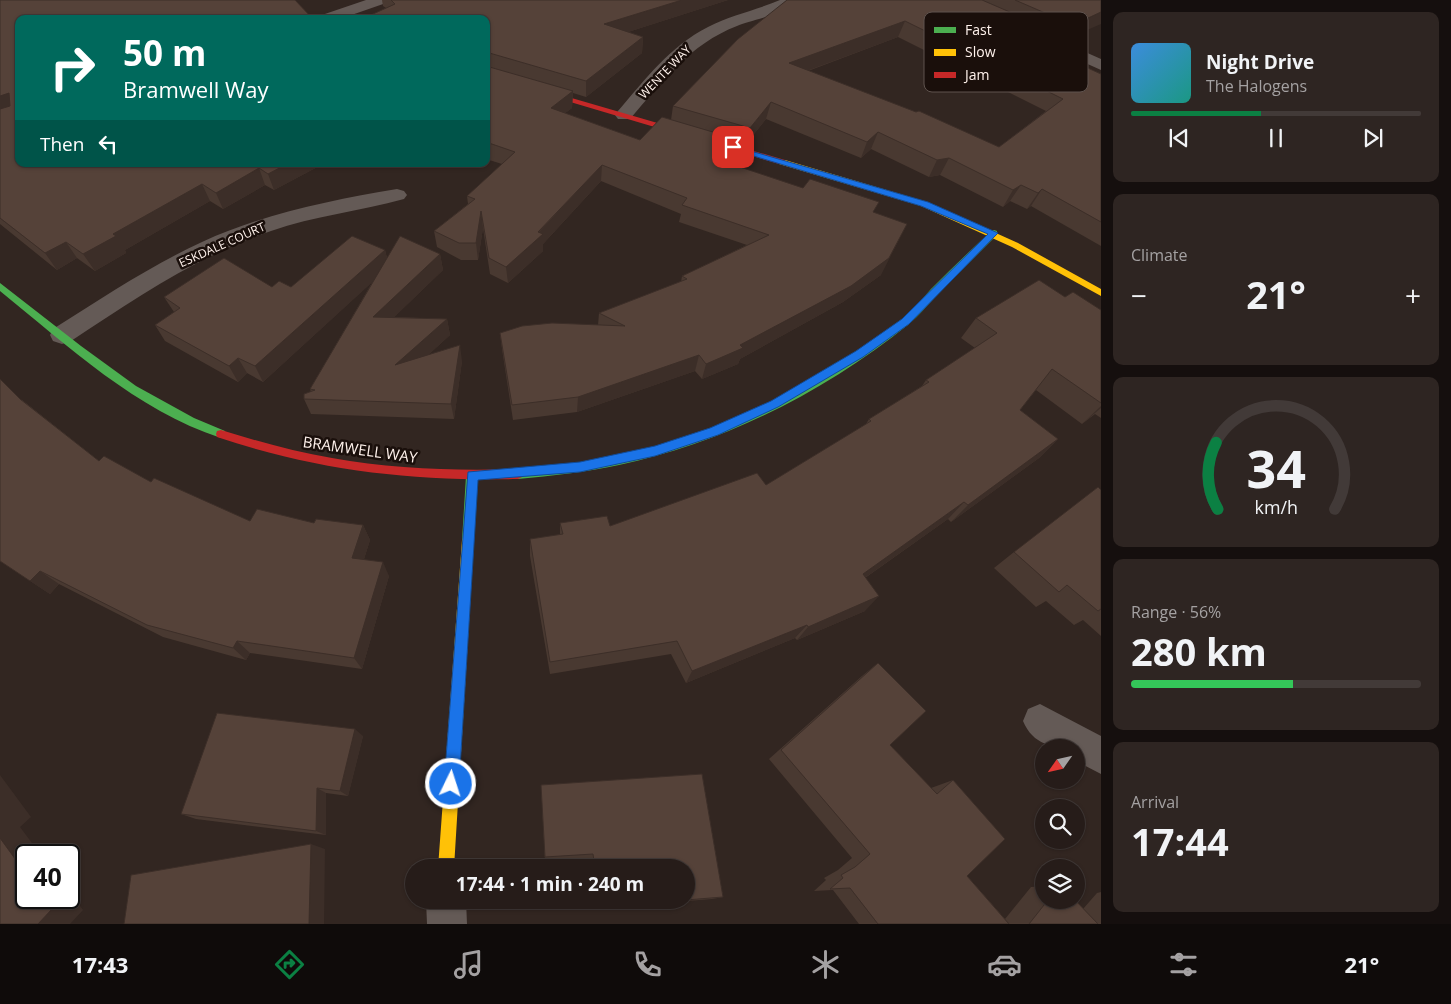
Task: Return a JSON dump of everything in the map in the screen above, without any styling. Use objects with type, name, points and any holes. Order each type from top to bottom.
[{"type":"street","points":[[336,0],[355,15],[381,0]]},
{"type":"street","name":"WENTE WAY","points":[[624,115],[682,50],[702,36],[722,26],[772,10],[793,0]]},
{"type":"street","points":[[956,0],[984,12]]},
{"type":"street","points":[[490,76],[924,204],[994,233],[1056,266],[1101,293]]},
{"type":"street","name":"ESKDALE COURT","points":[[62,335],[187,258],[247,232],[295,216],[343,204],[398,195]]},
{"type":"street","name":"BRAMWELL WAY","points":[[0,286],[146,398],[200,426],[264,450],[324,463],[390,473],[472,476],[580,467],[655,451],[714,432],[774,404],[860,354],[905,321],[994,233]]},
{"type":"street","points":[[447,859],[472,476]]},
{"type":"street","points":[[1040,721],[1101,756]]},
{"type":"street","points":[[446,909],[447,924]]},
{"type":"building","points":[[0,0],[295,0],[309,15],[15,15],[15,167],[281,167],[268,174],[259,168],[216,193],[202,184],[113,234],[116,236],[83,254],[66,242],[45,253],[0,218],[0,109],[10,106],[9,93],[0,96]]},
{"type":"building","points":[[391,0],[682,0],[604,24],[643,37],[586,81],[490,53],[490,15],[371,15],[395,4]]},
{"type":"building","points":[[787,0],[982,0],[1010,12],[924,12],[924,30],[905,21],[789,63],[916,112],[919,111],[999,147],[1063,99],[1049,92],[1088,92],[1088,68],[1101,74],[1101,222],[1042,189],[1038,193],[1021,185],[1013,190],[949,158],[937,160],[878,132],[867,142],[771,102],[750,128],[673,106],[738,39]]},
{"type":"building","points":[[1015,0],[1101,0],[1101,12],[1088,18],[1088,12],[1043,12]]},
{"type":"building","points":[[490,67],[573,91],[551,108],[640,140],[662,117],[740,140],[722,161],[803,188],[810,179],[879,202],[873,212],[907,224],[889,258],[851,286],[740,345],[743,348],[706,364],[699,355],[578,397],[512,405],[500,333],[522,326],[552,323],[625,326],[599,313],[687,279],[682,276],[769,235],[682,205],[687,198],[602,165],[538,232],[543,234],[506,267],[489,258],[481,211],[476,243],[459,243],[434,231],[475,199],[467,196],[515,152],[490,143]]},
{"type":"building","points":[[352,236],[385,250],[255,366],[238,358],[229,366],[155,325],[180,308],[164,297],[224,258],[272,287],[279,281],[291,287]]},
{"type":"building","points":[[400,236],[440,254],[373,317],[447,319],[395,365],[460,345],[451,404],[304,399],[304,394],[315,390],[310,389]]},
{"type":"building","points":[[1039,280],[1065,297],[1073,292],[1101,310],[1101,403],[1052,369],[1020,410],[1058,439],[968,505],[964,502],[863,574],[879,596],[808,627],[807,625],[692,671],[677,641],[550,662],[530,539],[563,534],[560,523],[607,516],[610,526],[757,473],[766,485],[871,421],[869,419],[929,382],[926,380],[997,333],[976,318]]},
{"type":"building","points":[[0,379],[20,399],[99,461],[104,456],[151,482],[154,478],[250,521],[257,509],[314,523],[316,519],[363,525],[352,558],[383,562],[354,658],[237,641],[233,648],[147,625],[40,571],[30,581],[0,561]]},
{"type":"building","points":[[1098,487],[1101,490],[1101,609],[1098,611],[1067,585],[1059,592],[1014,552]]},
{"type":"building","points":[[878,663],[926,711],[890,745],[937,794],[953,780],[1005,839],[967,876],[1009,924],[878,924],[850,888],[830,889],[843,878],[841,875],[855,867],[870,854],[781,750]]},
{"type":"building","points":[[217,713],[355,729],[340,791],[317,788],[316,831],[181,814]]},
{"type":"building","points":[[702,774],[723,897],[695,899],[695,859],[594,859],[593,854],[545,857],[541,785]]},
{"type":"building","points":[[0,838],[15,859],[15,909],[52,909],[38,924],[0,924]]},
{"type":"building","points":[[311,844],[309,924],[124,924],[131,875]]},
{"type":"building","points":[[1041,909],[1084,909],[1098,924],[1029,924]]},
{"type":"traffic: fast","points":[[518,474],[569,469],[621,460],[672,446],[724,428],[773,405],[821,380],[865,352],[906,321],[994,233]]},
{"type":"traffic: fast","points":[[0,286],[78,349],[132,388],[160,406],[221,434]]},
{"type":"traffic: fast","points":[[468,540],[472,476]]},
{"type":"traffic: slow","points":[[782,162],[924,204],[1015,245],[1101,293]]},
{"type":"traffic: slow","points":[[447,859],[468,540]]},
{"type":"traffic: jam","points":[[490,76],[782,162]]},
{"type":"traffic: jam","points":[[221,434],[295,456],[368,469],[441,474],[518,474]]},
{"type":"route","points":[[451,784],[472,476],[580,467],[655,451],[714,432],[774,404],[860,354],[905,321],[994,233],[924,204],[733,147]]}]
